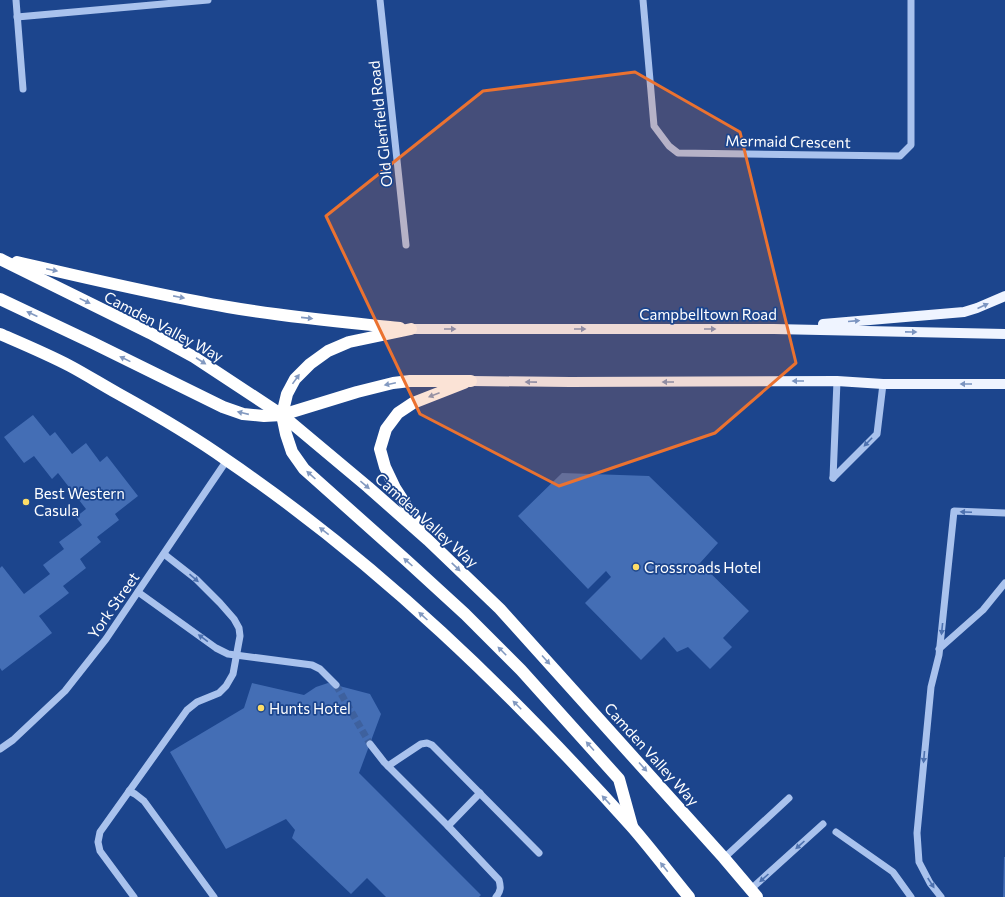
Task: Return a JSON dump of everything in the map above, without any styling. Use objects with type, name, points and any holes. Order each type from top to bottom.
[{"type":"highway","points":[[0,259],[228,307],[301,318],[411,329]]},
{"type":"highway","name":"Camden Valley Way","points":[[0,259],[150,333],[194,357],[282,415],[368,487],[428,540],[500,609],[754,893]]},
{"type":"highway","points":[[0,299],[223,407],[243,414],[264,416],[282,415],[357,392],[410,381],[471,381]]},
{"type":"highway","points":[[411,329],[349,342],[328,352],[310,364],[295,379],[287,394],[282,415],[292,452],[304,469],[465,614],[522,670],[619,779],[633,829]]},
{"type":"highway","points":[[0,334],[69,366],[154,414],[280,497],[338,542],[400,595],[469,658],[540,729],[633,829],[689,897]]},
{"type":"highway","points":[[428,540],[395,488],[385,467],[380,449],[386,429],[398,413],[413,403],[471,381]]},
{"type":"main road","points":[[774,328],[964,312],[978,308],[1005,296]]},
{"type":"main road","name":"Campbelltown Road","points":[[411,329],[774,328],[1005,334]]},
{"type":"main road","points":[[471,381],[836,381],[883,384],[1005,384]]},
{"type":"street","points":[[16,0],[23,89]]},
{"type":"street","points":[[17,17],[208,0]]},
{"type":"street","name":"Old Glenfield Road","points":[[380,0],[406,245]]},
{"type":"street","name":"Mermaid Crescent","points":[[643,0],[654,126],[669,146],[678,153],[892,156],[900,156],[911,145],[911,0]]},
{"type":"street","points":[[836,381],[833,478],[877,434],[883,384]]},
{"type":"street","name":"York Street","points":[[0,749],[12,740],[65,691],[106,639],[226,460]]},
{"type":"street","points":[[941,897],[930,883],[919,862],[917,833],[931,688],[939,655],[954,511],[1005,513]]},
{"type":"street","points":[[134,897],[100,851],[98,842],[100,832],[187,710],[198,702],[219,693],[226,686],[233,674],[240,636],[239,628],[234,619],[220,603],[196,579],[164,554]]},
{"type":"street","points":[[939,649],[983,610],[1005,583]]},
{"type":"street","points":[[138,592],[216,648],[228,654],[312,665],[320,669],[336,685]]},
{"type":"street","points":[[388,766],[421,744],[426,743],[432,745],[539,853]]},
{"type":"street","points":[[370,744],[384,762],[499,880],[501,885],[500,892],[496,897]]},
{"type":"street","points":[[129,791],[144,801],[214,897]]},
{"type":"street","points":[[448,826],[480,793]]},
{"type":"street","points":[[724,858],[789,798]]},
{"type":"street","points":[[754,893],[823,824]]},
{"type":"street","points":[[836,832],[893,872],[912,897]]},
{"type":"highlighted area","points":[[635,72],[740,132],[796,363],[715,433],[559,486],[420,414],[326,216],[483,91]]},
{"type":"building","points":[[33,415],[50,436],[55,432],[72,454],[86,443],[100,462],[107,456],[138,496],[115,514],[119,520],[97,537],[101,542],[80,559],[86,568],[63,586],[69,593],[39,616],[52,633],[2,671],[0,668],[0,568],[2,566],[24,594],[50,574],[43,565],[64,549],[59,542],[82,525],[76,517],[86,509],[58,473],[52,479],[34,456],[24,463],[4,437]]},
{"type":"building","name":"Crossroads Hotel","points":[[562,473],[649,476],[718,543],[700,563],[749,611],[723,638],[732,647],[710,669],[688,647],[677,652],[664,637],[641,660],[585,603],[611,577],[606,571],[588,589],[518,516]]},
{"type":"building","points":[[252,683],[304,695],[316,687],[328,683],[370,694],[381,714],[359,773],[481,895],[479,897],[386,897],[367,878],[351,894],[292,838],[295,830],[286,819],[226,849],[170,752],[244,708]]},
{"type":"building","points":[[1004,857],[1005,897],[1003,897]]},
{"type":"tunnel","points":[[336,685],[370,744]]},
{"type":"place","name":"Best Western Casula","points":[[26,502]]},
{"type":"place","name":"Crossroads Hotel","points":[[636,567]]},
{"type":"place","name":"Hunts Hotel","points":[[261,708]]}]
